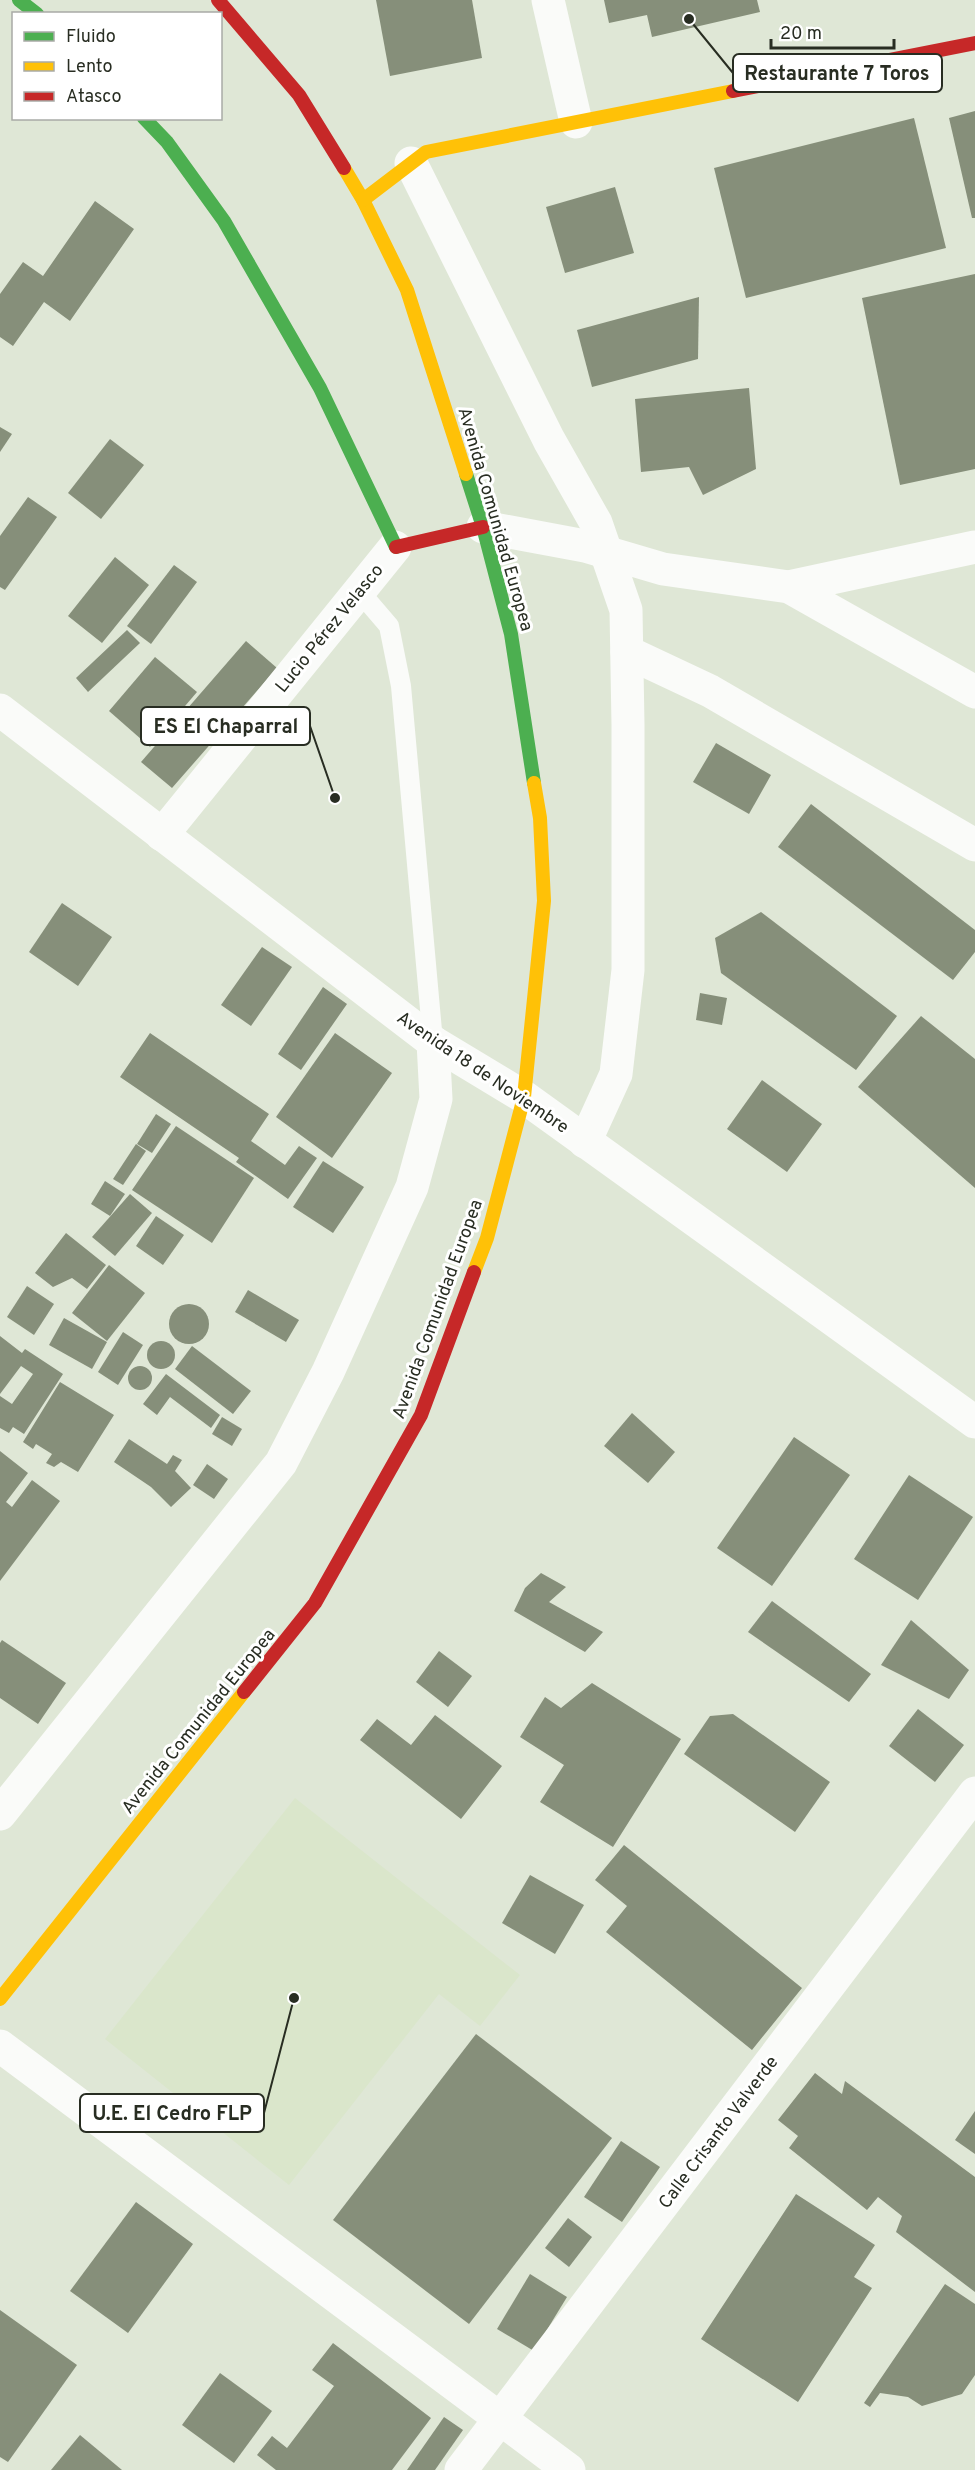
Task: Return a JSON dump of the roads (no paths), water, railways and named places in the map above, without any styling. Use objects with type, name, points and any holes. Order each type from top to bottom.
[{"type":"main road","points":[[19,0],[34,12]]},
{"type":"main road","name":"Avenida Comunidad Europea","points":[[0,1999],[315,1603],[421,1415],[487,1238],[524,1097],[544,901],[540,818],[511,634],[483,527],[407,290],[363,200],[298,95],[218,0]]},
{"type":"main road","points":[[363,200],[426,152],[975,43]]},
{"type":"main road","points":[[146,120],[167,142],[224,221],[320,388],[395,547]]},
{"type":"main road","name":"Lucio Pérez Velasco","points":[[395,547],[483,527]]},
{"type":"street","points":[[549,0],[576,122]]},
{"type":"street","points":[[411,163],[549,440],[596,523],[626,610],[628,970],[616,1074],[585,1142]]},
{"type":"street","points":[[483,527],[585,546],[663,569],[789,587],[975,547]]},
{"type":"street","name":"Lucio Pérez Velasco","points":[[162,835],[395,547]]},
{"type":"street","points":[[789,587],[975,692]]},
{"type":"street","points":[[627,652],[710,692],[975,845]]},
{"type":"street","name":"Avenida 18 de Noviembre","points":[[0,710],[434,1042],[524,1097],[975,1422]]},
{"type":"street","points":[[0,1814],[281,1463],[328,1372],[411,1187],[436,1099],[434,1042]]},
{"type":"street","name":"Calle Crisanto Valverde","points":[[461,2470],[975,1793]]},
{"type":"street","points":[[0,2046],[568,2470]]},
{"type":"lane","points":[[359,591],[389,626],[401,686],[434,1042]]},
{"type":"place","name":"Restaurante 7 Toros","points":[[689,19]]},
{"type":"place","name":"ES El Chaparral","points":[[335,798]]},
{"type":"place","name":"U.E. El Cedro FLP","points":[[294,1998]]}]
